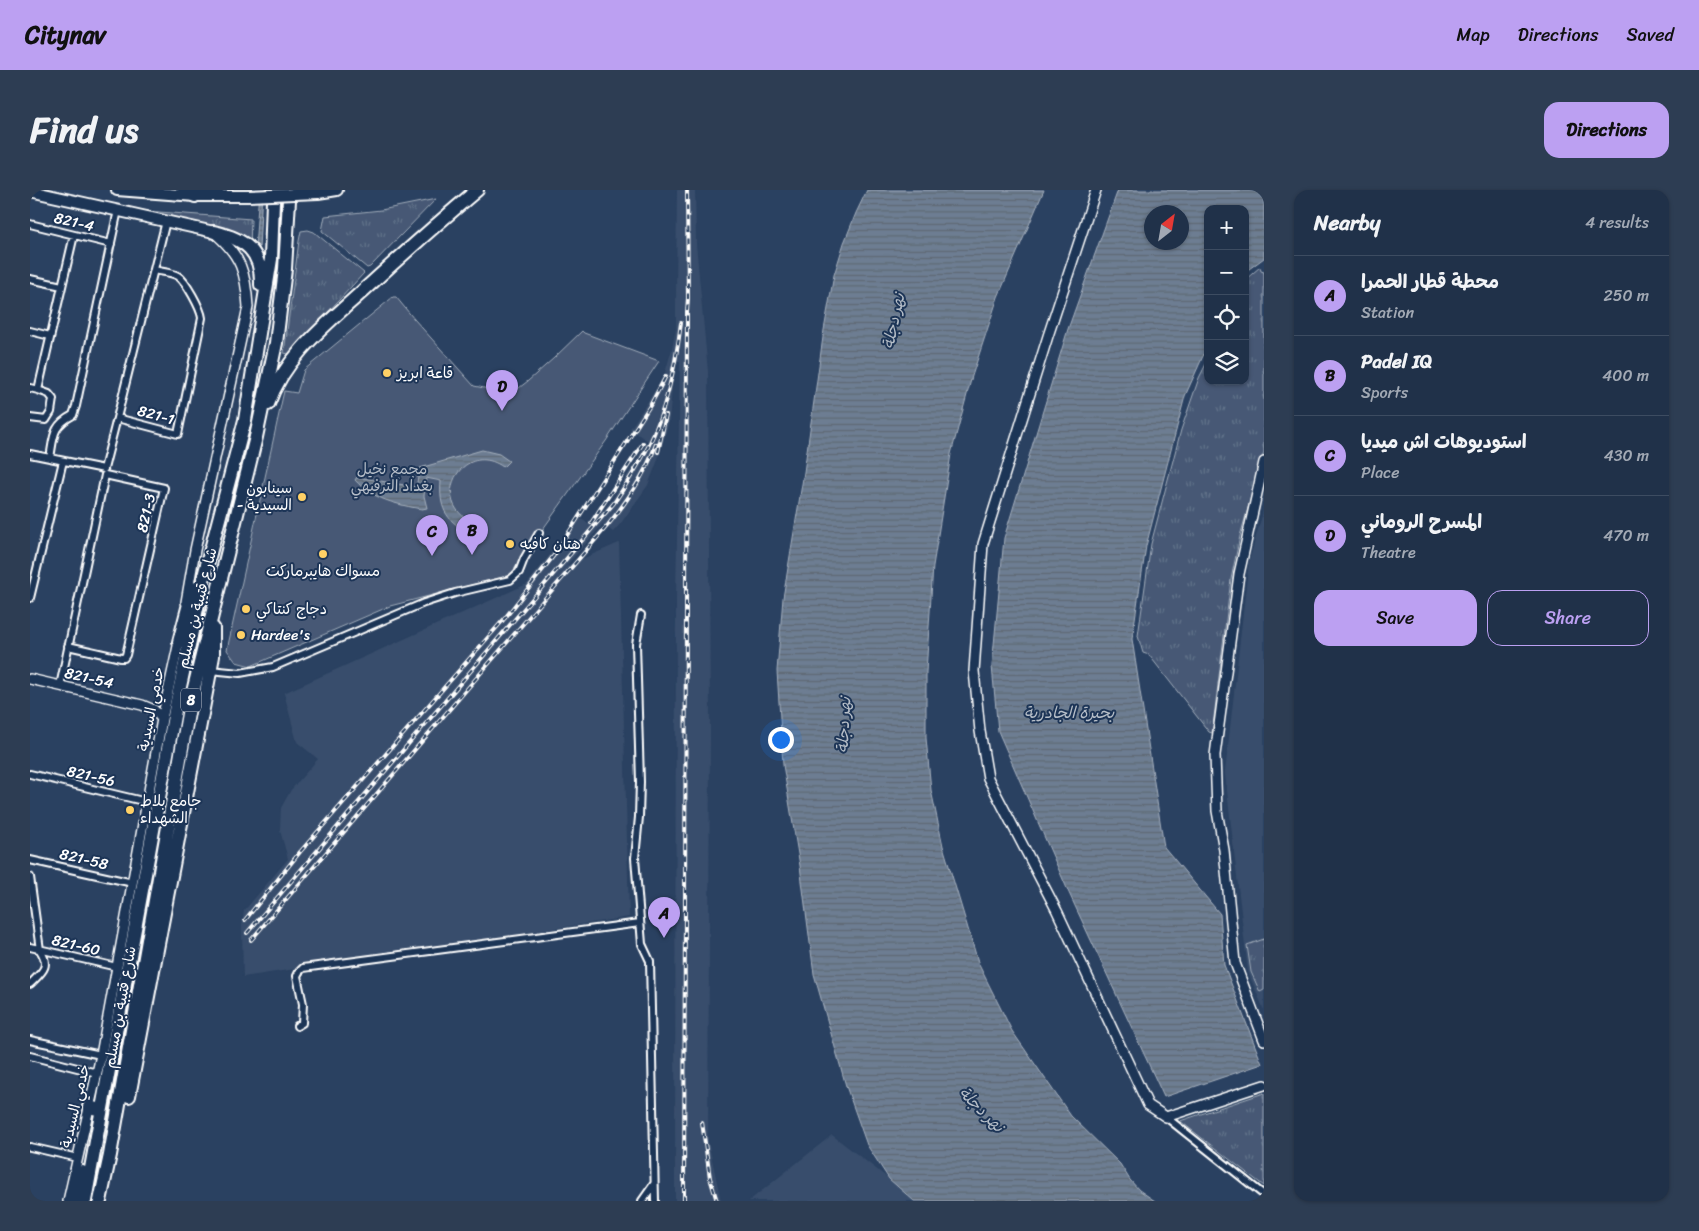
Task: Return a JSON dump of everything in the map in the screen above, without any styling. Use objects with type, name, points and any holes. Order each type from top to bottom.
[{"type":"highway","points":[[256,437],[279,379],[305,346],[441,220],[477,190]]},
{"type":"highway","name":"شارع قتيبة بن مسلم","points":[[100,1201],[110,1155],[189,708],[256,437],[276,343],[285,269],[290,200]]},
{"type":"highway","name":"شارع قتيبة بن مسلم","points":[[85,1201],[97,1111],[176,705],[204,576],[245,420],[271,259],[273,201]]},
{"type":"highway","points":[[214,232],[237,240],[249,248],[260,264],[260,329]]},
{"type":"highway","points":[[179,642],[189,604],[204,576]]},
{"type":"highway","points":[[110,1155],[119,1135],[127,1106],[210,670],[214,647],[211,620]]},
{"type":"highway","points":[[76,1201],[97,1111]]},
{"type":"main road","points":[[117,190],[248,196],[318,193],[337,190]]},
{"type":"main road","points":[[30,191],[214,232]]},
{"type":"street","points":[[1096,190],[983,544],[974,671],[980,731],[988,778],[1057,911],[1148,1105],[1264,1194]]},
{"type":"street","points":[[50,458],[56,427],[62,420],[73,415],[76,406],[118,210]]},
{"type":"street","name":"821-1","points":[[154,270],[178,276],[183,281],[201,312],[202,318],[178,434],[117,418],[166,221]]},
{"type":"street","name":"821-4","points":[[30,224],[111,244]]},
{"type":"street","name":"خدمي السيدية","points":[[68,1201],[78,1158],[97,1111],[97,1073],[162,719],[179,642],[195,550],[248,307],[245,283],[239,261],[230,247],[214,232]]},
{"type":"street","points":[[38,390],[74,235]]},
{"type":"street","points":[[30,279],[62,286]]},
{"type":"street","points":[[30,331],[50,336]]},
{"type":"street","points":[[30,388],[49,394],[53,399],[48,418]]},
{"type":"street","points":[[30,418],[43,420],[48,418]]},
{"type":"street","points":[[48,418],[56,427]]},
{"type":"street","points":[[30,454],[104,469],[117,418]]},
{"type":"street","points":[[30,598],[63,461]]},
{"type":"street","points":[[1264,462],[1239,574],[1215,755],[1217,811],[1224,850],[1235,963],[1264,1040]]},
{"type":"street","name":"821-3","points":[[60,686],[68,646],[106,475],[164,488],[126,655],[124,658],[121,658],[68,646]]},
{"type":"street","points":[[210,670],[240,673],[268,668],[424,603],[455,593],[510,580],[519,572],[539,533]]},
{"type":"street","points":[[641,615],[636,644],[640,782],[635,858],[642,944],[650,961],[655,1201]]},
{"type":"street","name":"821-54","points":[[30,679],[142,705],[154,710],[162,719]]},
{"type":"street","points":[[142,705],[154,704],[167,697]]},
{"type":"street","name":"821-56","points":[[30,774],[147,802]]},
{"type":"street","name":"821-58","points":[[30,860],[133,883]]},
{"type":"street","points":[[30,877],[40,950],[46,963],[43,972],[30,984]]},
{"type":"street","points":[[297,1026],[302,1023],[303,1014],[297,976],[305,968],[640,923]]},
{"type":"street","name":"821-60","points":[[30,947],[117,967]]},
{"type":"street","points":[[30,1040],[101,1055]]},
{"type":"street","points":[[30,1056],[97,1073]]},
{"type":"street","points":[[1166,1117],[1264,1085]]},
{"type":"street","points":[[30,1146],[78,1158]]},
{"type":"street","points":[[642,1201],[654,1184]]},
{"type":"shaded area","points":[[677,190],[695,190],[696,244],[708,372],[710,732],[708,1141],[721,1201],[675,1201],[676,599],[680,361],[677,361],[673,376],[669,422],[648,485],[613,532],[603,524],[566,566],[619,543],[629,917],[243,977],[242,925],[244,911],[288,859],[280,830],[281,808],[291,790],[318,759],[297,742],[284,693],[527,584],[579,518],[591,525],[612,500],[648,441],[630,429],[665,373],[672,349],[676,329]]},
{"type":"shaded area","points":[[1264,509],[1264,1010],[1248,972],[1225,773],[1249,561]]},
{"type":"shaded area","points":[[832,1135],[914,1201],[749,1201]]},
{"type":"green space","points":[[436,199],[367,268],[322,231],[325,216],[381,210]]},
{"type":"green space","points":[[133,210],[251,219],[250,247]]},
{"type":"green space","points":[[308,230],[314,232],[364,273],[289,354],[284,353],[299,241],[301,231]]},
{"type":"green space","points":[[1260,267],[1261,271],[1264,272],[1264,452],[1240,536],[1231,579],[1212,733],[1209,732],[1149,655],[1143,653],[1138,636],[1151,544],[1181,430],[1199,378],[1204,368],[1204,385],[1249,385],[1249,277]]},
{"type":"green space","name":"مجمع نخيل بغداد الترفيهي","points":[[393,297],[396,297],[474,386],[494,390],[515,391],[582,331],[659,361],[606,441],[510,575],[390,606],[251,666],[236,662],[227,650],[284,391],[297,393],[304,370]]},
{"type":"green space","points":[[1264,939],[1264,990],[1260,992],[1251,972],[1247,945]]},
{"type":"green space","points":[[1264,1093],[1264,1186],[1180,1121]]},
{"type":"water","points":[[259,190],[262,190],[259,249],[255,249]]},
{"type":"water","name":"نهر دجلة","points":[[867,190],[1044,190],[998,297],[972,376],[951,454],[933,566],[926,672],[926,738],[931,790],[943,846],[979,965],[1012,1031],[1071,1116],[1120,1164],[1139,1190],[1155,1201],[914,1201],[889,1179],[867,1145],[846,1086],[814,974],[800,866],[783,765],[777,671],[783,598],[834,275],[844,243]]},
{"type":"water","name":"بحيرة الجادرية","points":[[1118,190],[1264,190],[1264,258],[1249,269],[1249,205],[1204,205],[1204,354],[1185,396],[1146,546],[1132,639],[1164,847],[1220,914],[1224,965],[1262,1064],[1164,1097],[1069,893],[998,731],[992,666],[1004,538],[1068,329]]},
{"type":"water","points":[[482,450],[499,454],[509,461],[503,467],[489,460],[475,461],[464,466],[456,476],[452,488],[452,500],[459,512],[472,522],[468,532],[454,523],[445,512],[441,498],[441,481],[426,478],[424,496],[427,508],[422,509],[386,500],[369,492],[355,480],[357,477],[416,487],[420,468]]},
{"type":"railway","points":[[684,1201],[687,190]]},
{"type":"railway","points":[[247,933],[614,503],[648,447],[660,418],[673,370],[681,323]]},
{"type":"railway","points":[[245,920],[300,852],[505,618],[555,554],[651,404],[666,376]]},
{"type":"railway","points":[[658,452],[666,415]]},
{"type":"railway","points":[[591,523],[643,443]]},
{"type":"railway","points":[[251,940],[608,525],[636,486],[656,444]]},
{"type":"railway","points":[[702,1122],[710,1178],[717,1201]]},
{"type":"place","name":"قاعة ابريز","points":[[387,373]]},
{"type":"place","name":"المسرح الروماني","points":[[502,411]]},
{"type":"place","name":"سينابون - السيدية","points":[[302,497]]},
{"type":"place","name":"هتان كافيه","points":[[510,544]]},
{"type":"place","name":"مسواك هايبرماركت","points":[[323,554]]},
{"type":"place","name":"Padel IQ","points":[[472,555]]},
{"type":"place","name":"استوديوهات اش ميديا","points":[[432,556]]},
{"type":"place","name":"دجاج كنتاكي","points":[[246,609]]},
{"type":"place","name":"Hardee's","points":[[241,635]]},
{"type":"place","name":"جامع بلاط الشهداء","points":[[130,810]]},
{"type":"place","name":"محطة قطار الحمرا","points":[[664,938]]}]
